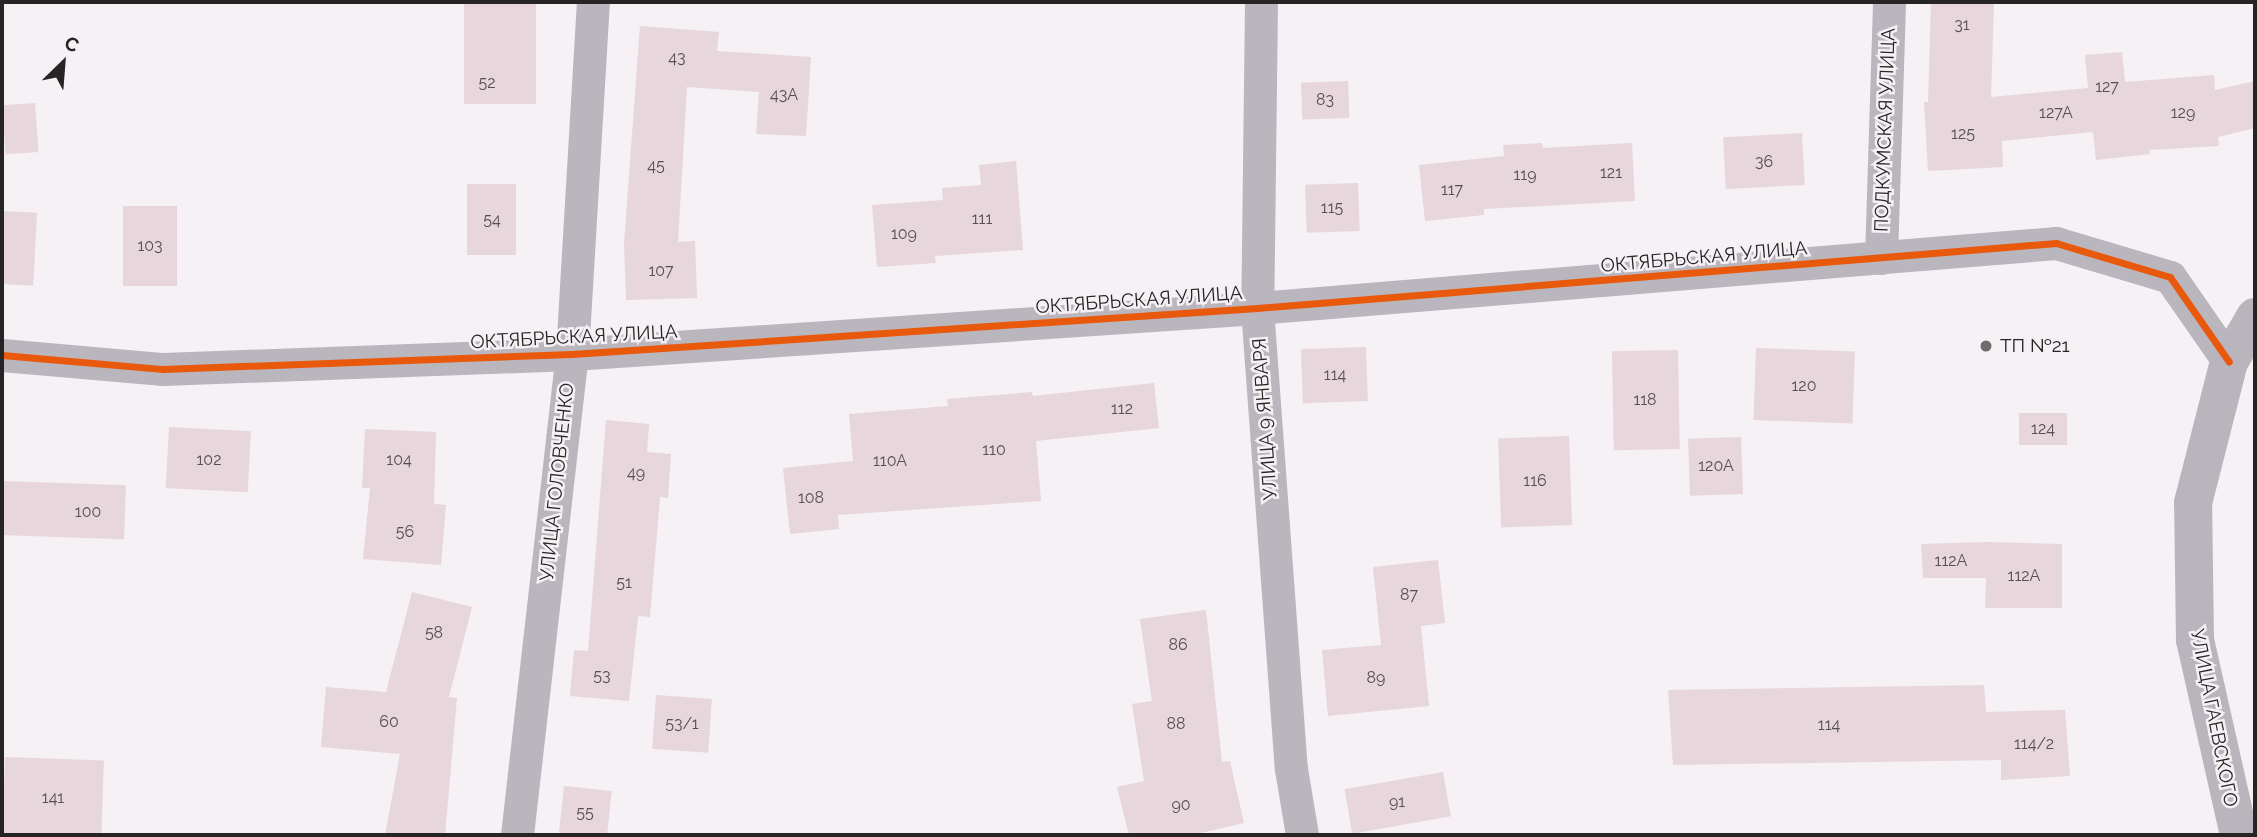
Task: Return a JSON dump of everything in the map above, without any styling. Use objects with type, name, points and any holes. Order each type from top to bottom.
[{"type":"main road","name":"УЛИЦА ГАЕВСКОГО","points":[[2239,835],[2195,640],[2193,503],[2228,362],[2255,317]]},
{"type":"street","name":"УЛИЦА ГОЛОВЧЕНКО","points":[[517,835],[572,354],[593,2]]},
{"type":"street","name":"УЛИЦА 9 ЯНВАРЯ","points":[[1261,2],[1257,308],[1291,769],[1302,835]]},
{"type":"street","name":"ПОДКУМСКАЯ УЛИЦА","points":[[1881,258],[1889,2]]},
{"type":"street","name":"ОКТЯБРЬСКАЯ УЛИЦА","points":[[2,355],[163,369],[572,354],[1257,308],[2056,243],[2170,277],[2228,362]]},
{"type":"building","points":[[464,2],[536,2],[536,104],[464,104]]},
{"type":"building","points":[[1931,2],[1994,2],[1991,97],[2088,88],[2085,55],[2122,52],[2125,82],[2214,75],[2215,90],[2255,81],[2255,128],[2218,137],[2219,146],[2149,150],[2150,154],[2096,160],[2093,132],[2002,141],[2003,167],[1928,171],[1924,102],[1928,102]]},
{"type":"building","points":[[640,26],[719,32],[717,51],[811,57],[806,136],[756,134],[759,92],[687,87],[678,242],[695,241],[697,298],[626,300],[624,243]]},
{"type":"building","points":[[1348,81],[1349,118],[1302,120],[1301,83]]},
{"type":"building","points":[[35,103],[38,152],[5,154],[2,105]]},
{"type":"building","points":[[1802,133],[1805,185],[1726,189],[1723,137]]},
{"type":"building","points":[[1542,143],[1543,148],[1632,143],[1635,201],[1484,209],[1484,215],[1425,221],[1419,165],[1504,156],[1503,145]]},
{"type":"building","points":[[1016,161],[1023,250],[935,256],[936,263],[877,267],[872,205],[943,200],[942,188],[981,185],[979,165]]},
{"type":"building","points":[[1358,183],[1360,231],[1307,233],[1305,185]]},
{"type":"building","points":[[467,184],[516,184],[516,255],[467,255]]},
{"type":"building","points":[[123,206],[177,206],[177,286],[123,286]]},
{"type":"building","points":[[2,211],[37,213],[33,286],[2,284]]},
{"type":"building","points":[[1366,347],[1368,401],[1303,403],[1301,349]]},
{"type":"building","points":[[1756,348],[1855,351],[1852,423],[1753,420]]},
{"type":"building","points":[[1678,350],[1680,449],[1614,450],[1612,351]]},
{"type":"building","points":[[1154,383],[1159,428],[1036,441],[1041,501],[838,515],[839,529],[790,534],[783,468],[853,461],[849,414],[948,406],[947,399],[1032,392],[1033,396]]},
{"type":"building","points":[[2019,413],[2067,413],[2067,445],[2019,445]]},
{"type":"building","points":[[606,420],[649,424],[647,452],[671,454],[668,498],[660,497],[650,617],[638,616],[629,701],[570,696],[574,650],[588,651]]},
{"type":"building","points":[[169,427],[251,431],[248,492],[166,488]]},
{"type":"building","points":[[365,429],[436,432],[434,504],[446,505],[441,565],[363,559],[370,488],[362,488]]},
{"type":"building","points":[[1569,436],[1572,525],[1501,527],[1498,438]]},
{"type":"building","points":[[1741,437],[1743,494],[1690,496],[1688,439]]},
{"type":"building","points":[[2,481],[126,485],[124,539],[2,535]]},
{"type":"building","points":[[1921,544],[2062,544],[2062,608],[1985,608],[1986,578],[1923,578]]},
{"type":"building","points":[[1438,560],[1445,623],[1421,626],[1429,706],[1328,716],[1322,650],[1381,645],[1373,567]]},
{"type":"building","points":[[412,592],[472,607],[449,697],[457,698],[445,835],[385,835],[400,754],[321,747],[326,687],[386,692]]},
{"type":"building","points":[[1206,610],[1222,762],[1230,761],[1244,823],[1192,835],[1129,835],[1117,787],[1144,781],[1132,704],[1152,701],[1140,619]]},
{"type":"building","points":[[1984,685],[1986,712],[2065,710],[2070,776],[2001,780],[2001,760],[1673,765],[1668,690]]},
{"type":"building","points":[[656,695],[712,699],[708,753],[652,749]]},
{"type":"building","points":[[5,757],[104,760],[101,835],[2,835]]},
{"type":"building","points":[[1443,772],[1451,816],[1352,834],[1345,789]]},
{"type":"building","points":[[564,786],[612,791],[607,835],[559,835]]},
{"type":"cycle path","points":[[2,355],[163,369],[572,354],[1257,308],[2056,243],[2170,277],[2229,362]]},
{"type":"place","name":"ТП №21","points":[[1986,346]]}]
